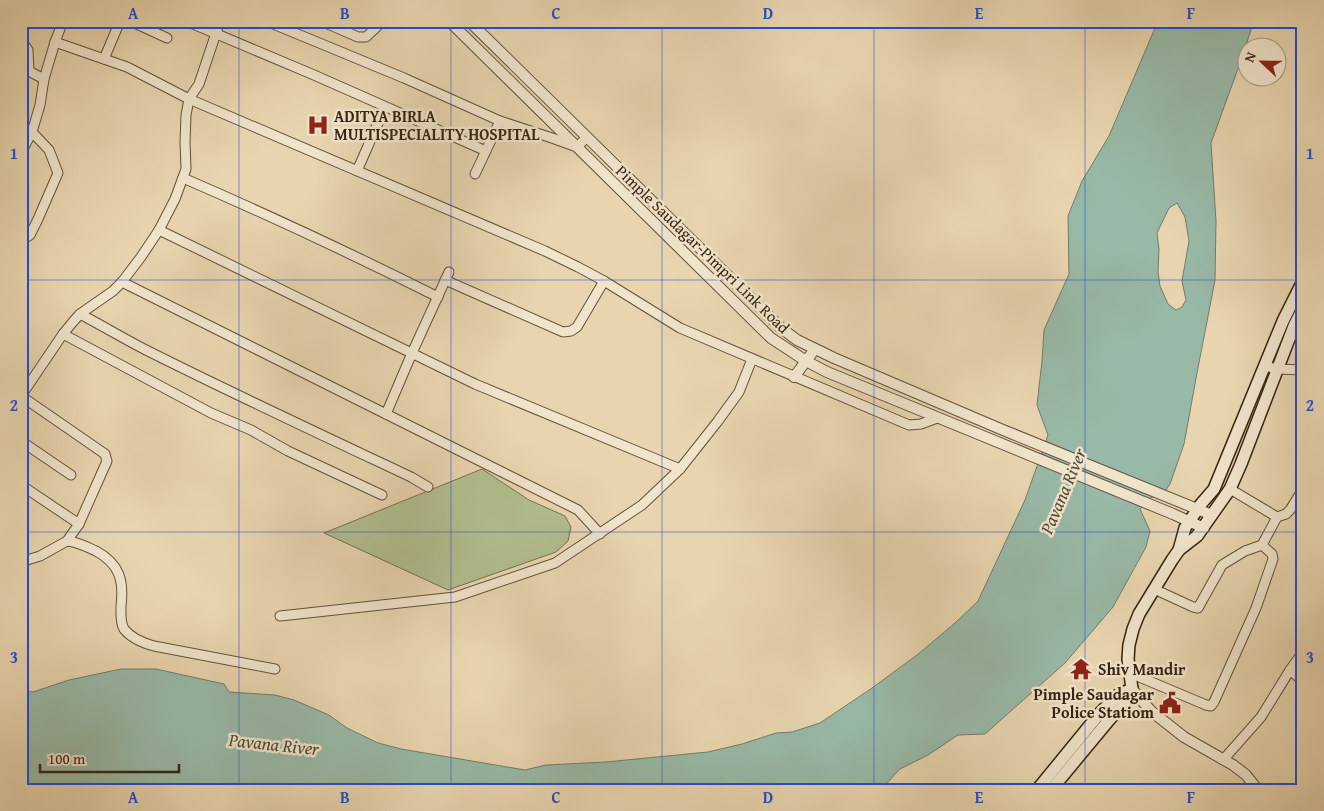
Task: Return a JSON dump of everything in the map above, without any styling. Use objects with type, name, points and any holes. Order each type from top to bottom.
[{"type":"main road","points":[[1051,790],[1126,702],[1132,689],[1128,659],[1129,645],[1139,614],[1179,550],[1185,528],[1214,489],[1282,321],[1303,281]]},
{"type":"main road","points":[[1179,550],[1204,528],[1230,489],[1294,326],[1303,308]]},
{"type":"main road","points":[[1037,790],[1100,713],[1118,695],[1132,689]]},
{"type":"street","points":[[21,153],[32,132],[40,104],[44,79],[63,21]]},
{"type":"street","points":[[104,59],[120,21]]},
{"type":"street","points":[[130,21],[167,38]]},
{"type":"street","points":[[186,21],[486,151]]},
{"type":"street","points":[[21,559],[27,560],[40,556],[67,541],[78,524],[107,461],[105,454],[22,394],[63,334],[80,314],[113,291],[122,282],[159,230],[175,199],[186,169],[186,115],[189,99],[199,84],[220,21]]},
{"type":"street","points":[[266,21],[404,78],[500,121],[577,147],[587,137]]},
{"type":"street","points":[[321,21],[358,37],[366,37],[383,21]]},
{"type":"street","name":"Pimple Saudagar-Pimpri Link Road","points":[[450,21],[771,338],[806,362],[854,384],[1204,528]]},
{"type":"street","name":"Pimple Saudagar-Pimpri Link Road","points":[[469,21],[781,328],[797,340],[1003,430],[1212,515]]},
{"type":"street","points":[[21,40],[28,50],[25,69],[44,79]]},
{"type":"street","points":[[55,42],[127,67],[189,99],[545,251],[578,267],[680,328],[794,377],[909,425],[921,424],[937,418]]},
{"type":"street","points":[[357,171],[382,114]]},
{"type":"street","points":[[475,174],[500,121]]},
{"type":"street","points":[[21,242],[30,235],[58,173],[49,150],[32,132]]},
{"type":"street","points":[[183,178],[259,211],[438,297]]},
{"type":"street","points":[[159,230],[475,384],[680,469]]},
{"type":"street","points":[[386,414],[447,276],[563,332],[571,332],[578,327],[604,282]]},
{"type":"street","points":[[122,282],[578,510],[600,534]]},
{"type":"street","points":[[80,314],[149,352],[411,477],[428,487]]},
{"type":"street","points":[[63,334],[211,413],[251,430],[382,495]]},
{"type":"street","points":[[794,377],[815,349]]},
{"type":"street","points":[[280,616],[455,597],[555,563],[642,505],[680,469],[739,392],[752,359]]},
{"type":"street","points":[[1264,366],[1278,369],[1303,370]]},
{"type":"street","points":[[21,441],[71,475]]},
{"type":"street","points":[[21,485],[78,524]]},
{"type":"street","points":[[1230,489],[1277,517]]},
{"type":"street","points":[[1154,589],[1193,608],[1198,608],[1222,565],[1245,551],[1262,545],[1277,517],[1286,514],[1290,510],[1303,489]]},
{"type":"street","points":[[67,541],[78,543],[97,552],[116,567],[123,586],[121,621],[124,629],[137,640],[154,646],[275,669]]},
{"type":"street","points":[[1130,673],[1211,706],[1256,608],[1273,559],[1272,554],[1262,545]]},
{"type":"street","points":[[1223,760],[1261,717],[1303,652]]},
{"type":"street","points":[[1290,670],[1303,681]]},
{"type":"street","points":[[1132,689],[1151,711],[1184,737],[1246,775],[1258,790]]},
{"type":"shaded area","points":[[482,469],[529,500],[565,516],[571,527],[568,541],[556,552],[448,590],[324,533]]},
{"type":"water","name":"Pavana River","points":[[1158,21],[1254,21],[1248,38],[1236,38],[1236,74],[1211,143],[1216,221],[1215,280],[1184,444],[1170,484],[1161,497],[1152,497],[1140,509],[1150,531],[1146,547],[1113,607],[1065,663],[985,734],[958,735],[928,755],[900,769],[885,785],[871,790],[21,790],[21,690],[33,692],[69,680],[121,669],[156,669],[224,684],[229,692],[275,695],[294,700],[329,715],[347,728],[378,743],[401,749],[525,770],[546,765],[606,762],[708,752],[776,733],[792,732],[820,723],[917,655],[978,601],[1025,500],[1048,435],[1037,405],[1044,330],[1069,274],[1068,216],[1082,181],[1109,136]],"holes":[[[1177,203],[1185,217],[1189,241],[1182,281],[1186,300],[1182,307],[1176,310],[1168,304],[1160,286],[1157,233],[1169,208]]]},
{"type":"place","name":"ADITYA BIRLA MULTISPECIALITY HOSPITAL","points":[[318,125]]},
{"type":"place","name":"Shiv Mandir","points":[[1081,669]]},
{"type":"place","name":"Pimple Saudagar Police Statiom","points":[[1170,703]]}]
